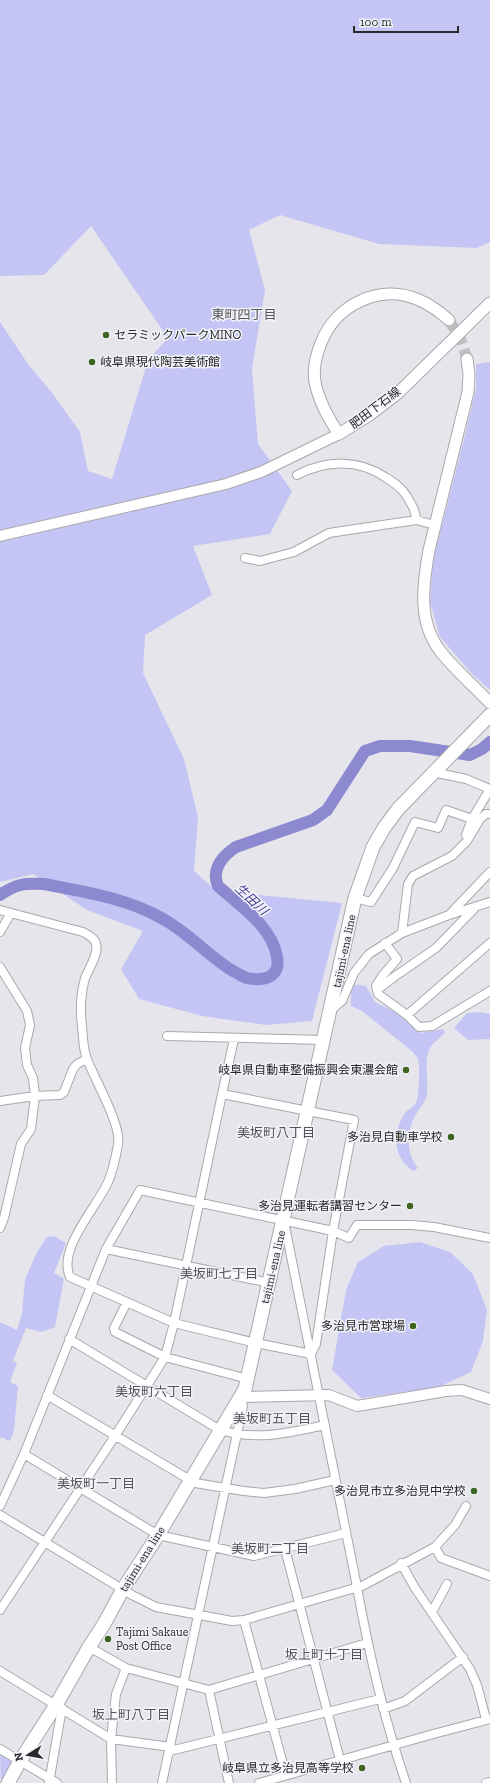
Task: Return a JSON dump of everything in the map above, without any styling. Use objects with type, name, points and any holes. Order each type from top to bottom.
[{"type":"main road","name":"肥田下石線","points":[[450,320],[437,309],[418,299],[401,295],[386,294],[373,296],[353,304],[333,321],[324,335],[318,351],[315,380],[324,411],[339,434],[371,414],[397,394],[490,303]]},
{"type":"main road","points":[[468,360],[468,392],[435,525],[425,573],[423,604],[428,625],[440,651],[490,703]]},
{"type":"main road","name":"tajimi-ena line","points":[[8,1783],[20,1760],[59,1706],[89,1647],[241,1397],[248,1379],[270,1283],[355,898],[373,847],[384,828],[398,809],[490,715]]},
{"type":"street","points":[[0,536],[226,484],[261,472],[339,434]]},
{"type":"street","points":[[297,474],[310,468],[329,464],[361,465],[376,471],[403,490],[414,507],[416,520]]},
{"type":"street","points":[[245,558],[260,561],[294,552],[329,533],[416,520],[435,525]]},
{"type":"street","points":[[434,772],[466,779],[490,790],[472,819],[462,845]]},
{"type":"street","points":[[355,898],[371,902],[393,868],[415,822],[438,828],[446,810],[472,819]]},
{"type":"street","points":[[402,933],[408,884],[413,876],[452,856],[467,841],[480,819],[486,814],[490,814]]},
{"type":"street","points":[[449,915],[490,872]]},
{"type":"street","points":[[331,1010],[342,1000],[354,972],[369,954],[385,943],[402,933],[449,915],[490,902]]},
{"type":"street","points":[[377,990],[436,948],[476,907]]},
{"type":"street","points":[[0,910],[83,932],[94,939],[96,943],[96,951],[83,988],[81,1013],[84,1049],[86,1059],[109,1109],[119,1142],[108,1181],[96,1205],[75,1235],[67,1271],[70,1277],[174,1323],[256,1343],[311,1354]]},
{"type":"street","points":[[0,932],[11,913]]},
{"type":"street","points":[[385,943],[397,959],[379,980],[376,986],[378,994],[385,1001],[407,1015],[419,1027],[432,1026],[490,991]]},
{"type":"street","points":[[407,1015],[490,943]]},
{"type":"street","points":[[0,968],[27,1011],[30,1025],[25,1048],[27,1065],[33,1078],[35,1096],[31,1130],[21,1144],[4,1218],[0,1228]]},
{"type":"street","points":[[167,1036],[234,1039],[324,1040]]},
{"type":"street","points":[[0,1610],[115,1436],[165,1357],[174,1323],[234,1039]]},
{"type":"street","points":[[0,1101],[35,1096],[60,1095],[64,1092],[77,1064],[86,1059]]},
{"type":"street","points":[[222,1094],[354,1120],[333,1231],[316,1344],[311,1354]]},
{"type":"street","points":[[0,1506],[24,1454],[106,1250],[140,1190],[333,1231],[349,1238],[357,1225],[412,1225],[490,1238]]},
{"type":"street","points":[[284,1220],[367,1643],[380,1699],[406,1783]]},
{"type":"street","points":[[106,1250],[270,1283]]},
{"type":"street","points":[[127,1302],[114,1328],[115,1332],[165,1357],[248,1379]]},
{"type":"street","points":[[69,1339],[145,1387],[220,1430],[236,1435],[273,1436],[325,1425]]},
{"type":"street","points":[[162,1783],[243,1406],[241,1397],[318,1394],[329,1395],[357,1406],[446,1391],[462,1390],[490,1399]]},
{"type":"street","points":[[47,1395],[190,1481],[225,1488],[264,1493],[295,1489],[335,1480]]},
{"type":"street","points":[[24,1454],[158,1535],[254,1556],[346,1533]]},
{"type":"street","points":[[0,1515],[123,1590],[156,1607],[198,1616],[232,1621],[244,1620],[357,1587],[435,1547],[455,1525],[466,1506]]},
{"type":"street","points":[[435,1547],[441,1558],[490,1576]]},
{"type":"street","points":[[285,1549],[340,1760]]},
{"type":"street","points":[[259,1783],[488,1719],[477,1685],[463,1657],[415,1588],[401,1564]]},
{"type":"street","points":[[432,1612],[447,1584]]},
{"type":"street","points":[[244,1620],[286,1775]]},
{"type":"street","points":[[89,1647],[126,1668],[184,1685],[209,1690],[258,1674],[367,1643]]},
{"type":"street","points":[[383,1709],[405,1701],[463,1657]]},
{"type":"street","points":[[112,1783],[111,1738],[116,1694],[126,1668]]},
{"type":"street","points":[[0,1670],[111,1738],[170,1749],[219,1739],[380,1699]]},
{"type":"street","points":[[209,1690],[229,1783]]},
{"type":"street","points":[[0,1749],[20,1760],[52,1782],[59,1706]]},
{"type":"street","points":[[486,1783],[490,1782]]},
{"type":"shaded area","points":[[0,0],[490,0],[490,242],[477,248],[379,244],[280,215],[249,230],[265,290],[252,369],[258,444],[292,491],[270,534],[193,546],[212,595],[145,635],[143,673],[184,759],[198,817],[194,871],[217,891],[342,903],[312,1021],[266,1025],[202,1016],[139,999],[121,969],[143,931],[87,910],[33,874],[0,882],[0,322],[28,364],[53,394],[80,432],[88,471],[112,479],[148,360],[168,338],[91,226],[44,275],[0,276]]},
{"type":"shaded area","points":[[490,362],[490,690],[472,674],[440,637],[430,602],[433,560],[476,388],[476,364]]},
{"type":"shaded area","points":[[351,984],[366,986],[375,1002],[397,1013],[421,1033],[443,1029],[445,1032],[431,1046],[428,1053],[426,1097],[412,1122],[410,1129],[409,1149],[418,1168],[413,1171],[406,1166],[401,1159],[398,1152],[397,1137],[398,1129],[405,1113],[416,1103],[417,1100],[419,1081],[418,1059],[413,1052],[362,1011],[351,1006]]},
{"type":"shaded area","points":[[480,1012],[490,1014],[490,1039],[468,1040],[454,1028],[467,1013]]},
{"type":"shaded area","points":[[54,1236],[66,1243],[54,1273],[64,1279],[55,1327],[42,1332],[26,1328],[13,1361],[17,1363],[10,1382],[18,1386],[14,1430],[10,1441],[1,1437],[0,1440],[0,1322],[17,1330],[22,1313],[25,1279],[37,1252],[47,1237]]},
{"type":"shaded area","name":"多治見市営球場","points":[[420,1242],[450,1252],[473,1274],[487,1310],[483,1341],[471,1372],[439,1387],[361,1398],[332,1370],[346,1290],[358,1262],[384,1246]]},
{"type":"shaded area","points":[[0,1752],[9,1757],[11,1765],[1,1783]]},
{"type":"waterway","name":"生田川","points":[[0,895],[16,886],[44,884],[90,893],[120,901],[163,919],[190,938],[215,959],[243,977],[250,979],[268,977],[275,972],[277,968],[277,957],[274,946],[269,936],[254,917],[218,886],[216,874],[222,859],[236,847],[313,820],[327,810],[365,751],[380,746],[410,746],[470,755],[482,749],[490,742]]},
{"type":"tunnel","points":[[449,320],[461,340],[467,359]]},
{"type":"place","name":"セラミックパークMINO","points":[[106,335]]},
{"type":"place","name":"岐阜県現代陶芸美術館","points":[[92,362]]},
{"type":"place","name":"岐阜県自動車整備振興会東濃会館","points":[[406,1070]]},
{"type":"place","name":"多治見自動車学校","points":[[451,1137]]},
{"type":"place","name":"多治見運転者講習センター","points":[[410,1206]]},
{"type":"place","name":"多治見市営球場","points":[[413,1326]]},
{"type":"place","name":"多治見市立多治見中学校","points":[[474,1491]]},
{"type":"place","name":"Tajimi Sakaue Post Office","points":[[108,1639]]},
{"type":"place","name":"岐阜県立多治見高等学校","points":[[362,1768]]},
{"type":"district","name":"東町四丁目","points":[[244,314]]},
{"type":"district","name":"美坂町八丁目","points":[[276,1132]]},
{"type":"district","name":"美坂町七丁目","points":[[219,1273]]},
{"type":"district","name":"美坂町六丁目","points":[[154,1391]]},
{"type":"district","name":"美坂町五丁目","points":[[272,1418]]},
{"type":"district","name":"美坂町一丁目","points":[[96,1483]]},
{"type":"district","name":"美坂町二丁目","points":[[270,1548]]},
{"type":"district","name":"坂上町十丁目","points":[[324,1654]]},
{"type":"district","name":"坂上町八丁目","points":[[131,1714]]}]
